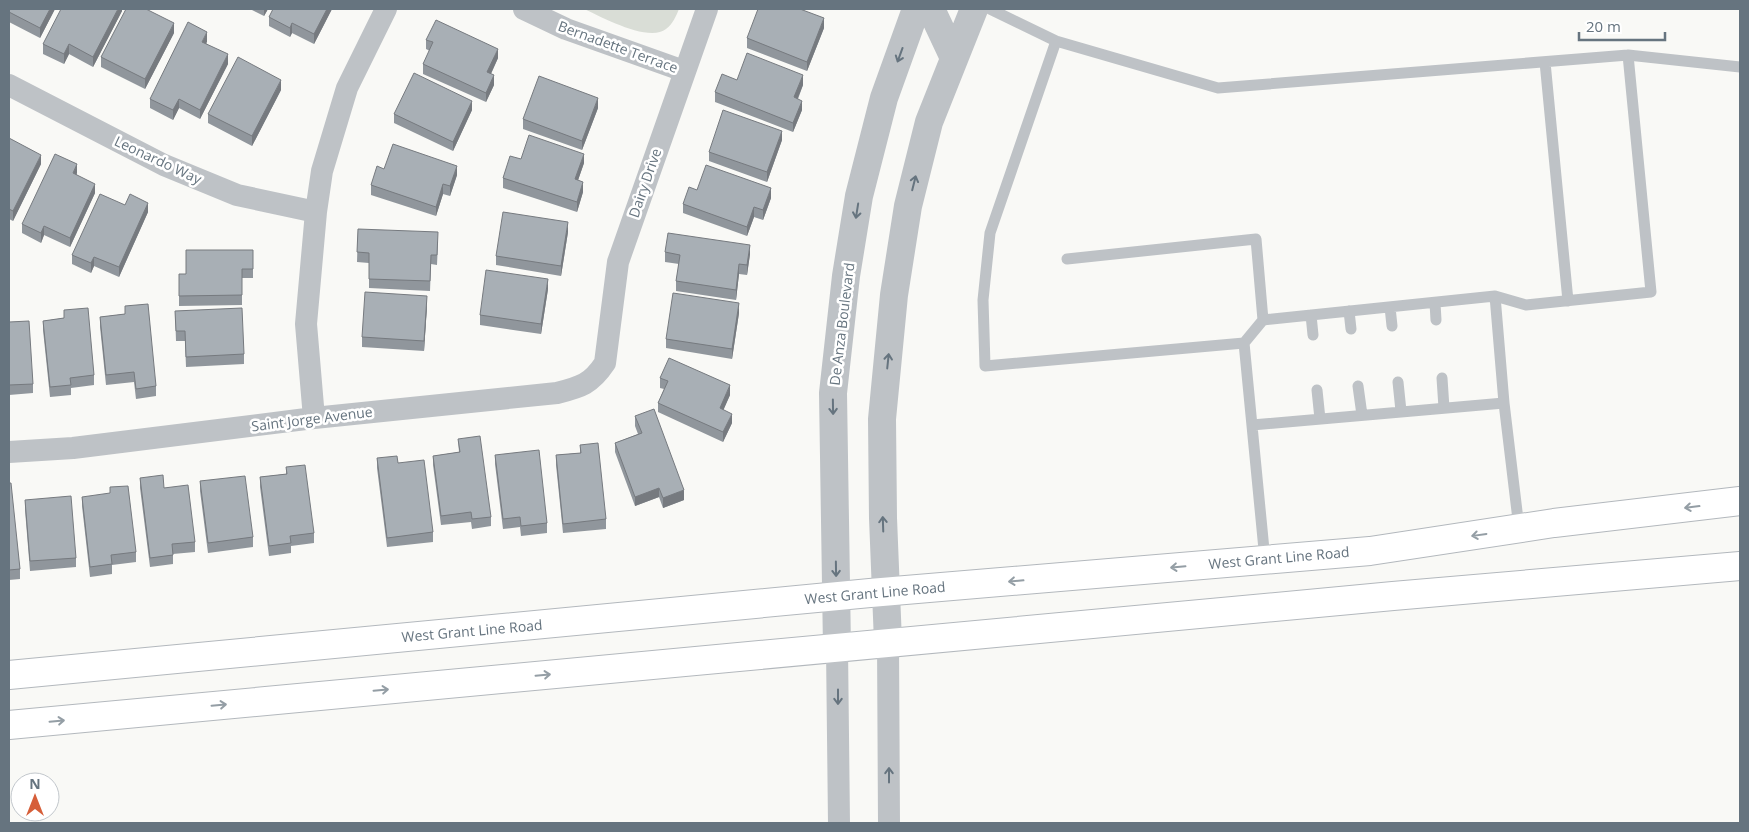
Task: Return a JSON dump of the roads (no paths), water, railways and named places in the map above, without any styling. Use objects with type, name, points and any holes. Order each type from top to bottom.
[{"type":"main road","name":"West Grant Line Road","points":[[9,675],[837,596],[1370,551],[1519,529],[1740,501]]},
{"type":"main road","points":[[9,725],[888,642],[1740,566]]},
{"type":"street","points":[[314,418],[306,324],[316,212],[322,172],[347,88],[386,9]]},
{"type":"street","name":"Bernadette Terrace","points":[[524,9],[566,29],[684,71]]},
{"type":"street","name":"Dairy Drive","points":[[605,363],[618,262],[707,9]]},
{"type":"street","name":"De Anza Boulevard","points":[[837,648],[833,393],[846,276],[859,196],[884,98],[916,9]]},
{"type":"street","points":[[931,9],[954,58]]},
{"type":"street","points":[[889,823],[888,642],[882,419],[894,296],[912,187],[929,122],[974,9]]},
{"type":"street","name":"Leonardo Way","points":[[9,85],[164,165],[237,195],[316,212]]},
{"type":"street","name":"Saint Jorge Avenue","points":[[9,452],[73,448],[314,418],[557,393],[582,386],[596,377],[605,363]]},
{"type":"street","points":[[837,648],[839,823]]},
{"type":"lane","points":[[990,9],[1056,41],[1218,88],[1628,55],[1740,66]]},
{"type":"lane","points":[[1056,41],[990,232],[983,300],[986,366],[1244,343]]},
{"type":"lane","points":[[1265,560],[1244,343],[1263,320],[1495,296],[1526,306],[1651,292],[1628,55]]},
{"type":"lane","points":[[1545,62],[1568,301]]},
{"type":"lane","points":[[1066,259],[1256,239],[1263,320]]},
{"type":"lane","points":[[1495,296],[1504,403],[1519,529]]},
{"type":"lane","points":[[1435,303],[1436,320]]},
{"type":"lane","points":[[1390,307],[1392,326]]},
{"type":"lane","points":[[1349,311],[1351,329]]},
{"type":"lane","points":[[1311,315],[1313,335]]},
{"type":"lane","points":[[1442,378],[1444,408]]},
{"type":"lane","points":[[1398,382],[1401,411]]},
{"type":"lane","points":[[1358,386],[1362,415]]},
{"type":"lane","points":[[1317,390],[1320,418]]},
{"type":"lane","points":[[1252,425],[1504,403]]}]
